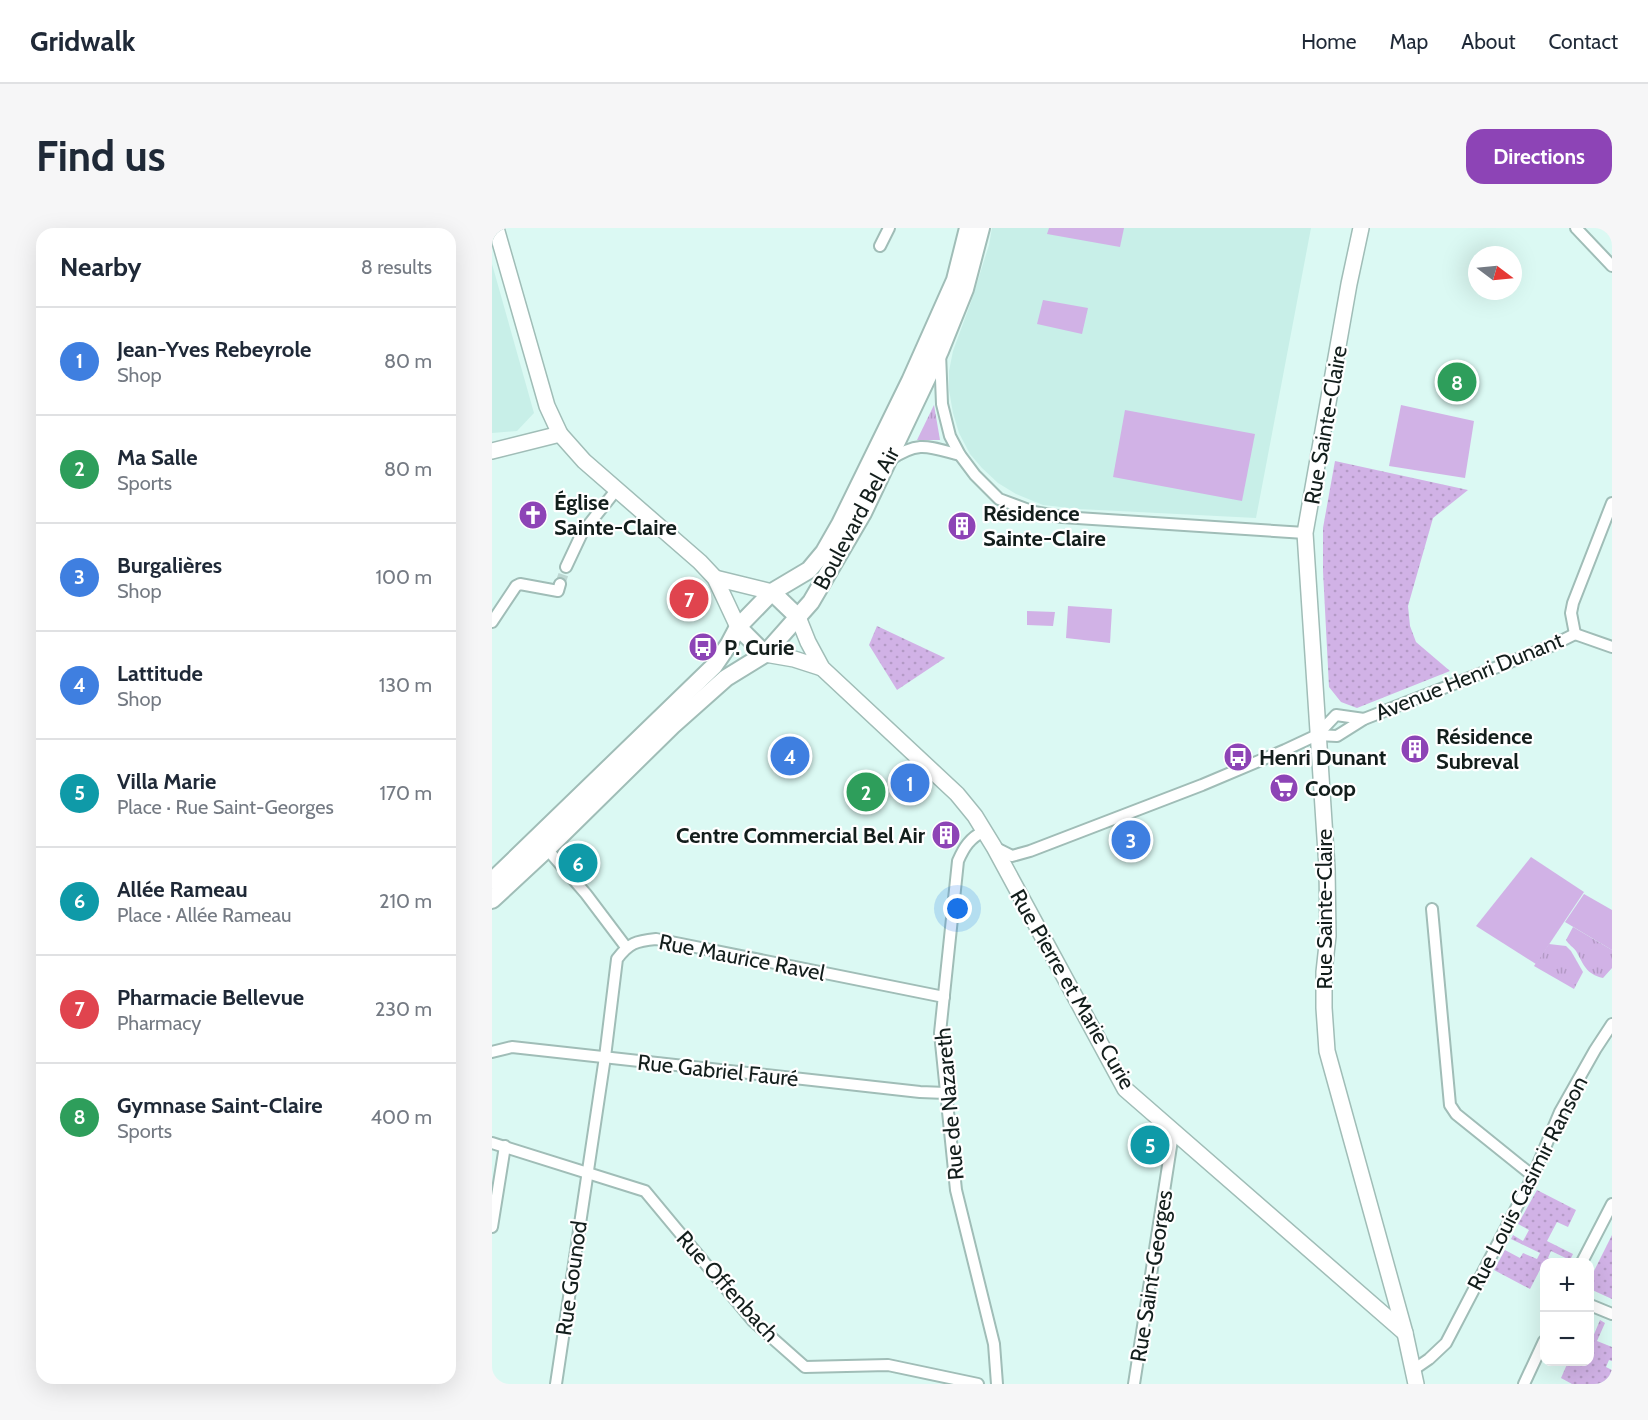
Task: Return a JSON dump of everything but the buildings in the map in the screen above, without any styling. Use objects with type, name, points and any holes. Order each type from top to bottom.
[{"type":"main road","name":"Boulevard Bel Air","points":[[492,881],[710,669],[729,644],[738,627],[772,592],[809,570],[824,552],[910,381],[956,280],[968,228]]},
{"type":"main road","name":"Boulevard Bel Air","points":[[492,900],[672,726],[726,678],[765,654],[811,602],[863,513],[940,351],[965,289],[981,228]]},
{"type":"main road","name":"Rue Pierre et Marie Curie","points":[[772,592],[798,616]]},
{"type":"main road","points":[[738,627],[765,654]]},
{"type":"street","points":[[496,228],[547,406],[560,434],[584,461],[700,562],[715,578],[738,627]]},
{"type":"street","points":[[880,246],[889,228]]},
{"type":"street","name":"Rue Sainte-Claire","points":[[1361,228],[1305,533],[1327,868],[1328,936],[1324,972],[1324,1008],[1328,1051],[1405,1333],[1414,1377]]},
{"type":"street","points":[[1576,228],[1612,266]]},
{"type":"street","points":[[940,351],[942,404],[950,436],[960,455],[975,475],[999,499],[1034,512],[1084,519],[1305,533]]},
{"type":"street","points":[[492,451],[560,434]]},
{"type":"street","points":[[885,464],[911,448],[925,446],[960,455]]},
{"type":"street","points":[[566,567],[582,533],[617,489]]},
{"type":"street","points":[[1612,503],[1571,613],[1575,634],[1612,647]]},
{"type":"street","name":"Rue Pierre et Marie Curie","points":[[715,578],[772,592]]},
{"type":"street","points":[[492,622],[516,586],[520,584],[558,591],[560,584]]},
{"type":"street","name":"Rue Pierre et Marie Curie","points":[[798,616],[808,642],[822,668],[957,794],[984,831],[1125,1089],[1405,1333]]},
{"type":"street","name":"Avenue Henri Dunant","points":[[1317,735],[1337,736],[1364,719],[1551,646],[1575,634]]},
{"type":"street","name":"Rue Pierre et Marie Curie","points":[[765,654],[794,659],[822,668]]},
{"type":"street","name":"Avenue Henri Dunant","points":[[1317,735],[1336,715],[1364,719]]},
{"type":"street","points":[[994,847],[1012,856],[1030,851],[1202,785],[1317,735]]},
{"type":"street","name":"Rue de Nazareth","points":[[984,831],[973,836],[964,846],[958,861],[940,1033],[956,1190],[994,1344],[997,1384]]},
{"type":"street","points":[[547,849],[586,894],[626,947]]},
{"type":"street","points":[[1432,909],[1450,1105],[1456,1114],[1533,1176]]},
{"type":"street","name":"Rue Maurice Ravel","points":[[588,1173],[617,959],[626,947],[641,940],[656,939],[944,997]]},
{"type":"street","name":"Rue Louis Casimir Ranson","points":[[1414,1377],[1428,1359],[1446,1343],[1533,1176],[1560,1112],[1612,1024]]},
{"type":"street","name":"Rue Gabriel Fauré","points":[[492,1052],[512,1047],[946,1093]]},
{"type":"street","name":"Rue Saint-Georges","points":[[1134,1384],[1172,1140],[1177,1135]]},
{"type":"street","name":"Rue Offenbach","points":[[492,1143],[645,1191],[753,1321],[805,1366],[888,1365],[978,1384]]},
{"type":"street","points":[[492,1227],[505,1146]]},
{"type":"street","name":"Rue Gounod","points":[[556,1384],[588,1173]]},
{"type":"street","points":[[1585,1258],[1612,1204]]},
{"type":"street","points":[[1594,1307],[1612,1314]]},
{"type":"street","points":[[1524,1384],[1540,1351]]},
{"type":"shaded area","points":[[992,228],[1311,228],[1256,518],[1043,505],[1016,494],[998,483],[982,468],[970,454],[959,433],[949,390],[949,371],[953,351],[989,245]]},
{"type":"shaded area","points":[[492,264],[534,413],[517,431],[492,433]]},
{"type":"green space","points":[[1049,228],[1124,228],[1120,247],[1047,234]]},
{"type":"green space","points":[[1043,300],[1088,308],[1082,334],[1037,324]]},
{"type":"green space","points":[[934,405],[940,440],[917,440]]},
{"type":"green space","points":[[1401,405],[1474,421],[1465,478],[1389,466]]},
{"type":"green space","points":[[1125,410],[1255,434],[1242,501],[1113,477]]},
{"type":"green space","points":[[1335,461],[1468,490],[1433,518],[1408,606],[1410,626],[1416,642],[1450,671],[1357,708],[1341,702],[1329,687],[1323,528]]},
{"type":"green space","points":[[1068,606],[1112,609],[1110,643],[1066,638]]},
{"type":"green space","points":[[1027,611],[1055,612],[1053,626],[1027,625]]},
{"type":"green space","points":[[877,626],[945,658],[897,690],[869,645]]},
{"type":"green space","points":[[1531,857],[1584,892],[1536,964],[1476,926]]},
{"type":"green space","points":[[1584,894],[1612,910],[1612,950],[1565,922]]},
{"type":"green space","points":[[1573,927],[1612,950],[1612,968],[1603,978],[1589,971],[1566,940]]},
{"type":"green space","points":[[1549,944],[1566,946],[1583,972],[1574,989],[1534,966]]},
{"type":"green space","points":[[1537,1190],[1576,1210],[1568,1227],[1557,1222],[1547,1241],[1573,1254],[1571,1258],[1551,1251],[1548,1258],[1540,1258],[1540,1270],[1530,1289],[1494,1270],[1505,1250],[1520,1258],[1523,1253],[1537,1259],[1540,1253],[1511,1239],[1513,1235],[1523,1241],[1529,1230],[1518,1224]]},
{"type":"green space","points":[[1612,1235],[1612,1299],[1594,1291],[1594,1271]]},
{"type":"green space","points":[[1600,1320],[1605,1323],[1597,1341],[1612,1347],[1612,1361],[1609,1360],[1606,1367],[1612,1370],[1612,1384],[1572,1384],[1561,1378],[1566,1366],[1594,1366],[1594,1334]]},
{"type":"tunnel","points":[[560,584],[566,567]]},
{"type":"place","name":"Gymnase Saint-Claire","points":[[1457,382]]},
{"type":"place","name":"Église Sainte-Claire","points":[[533,515]]},
{"type":"place","name":"Résidence Sainte-Claire","points":[[962,526]]},
{"type":"place","name":"Pharmacie Bellevue","points":[[689,599]]},
{"type":"place","name":"P. Curie","points":[[703,647]]},
{"type":"place","name":"Résidence Subreval","points":[[1415,749]]},
{"type":"place","name":"Lattitude","points":[[790,756]]},
{"type":"place","name":"Henri Dunant","points":[[1238,757]]},
{"type":"place","name":"Jean-Yves Rebeyrole","points":[[910,783]]},
{"type":"place","name":"Coop","points":[[1284,788]]},
{"type":"place","name":"Ma Salle","points":[[866,792]]},
{"type":"place","name":"Centre Commercial Bel Air","points":[[946,835]]},
{"type":"place","name":"Burgalières","points":[[1131,840]]},
{"type":"place","name":"Allée Rameau","points":[[578,863]]},
{"type":"place","name":"Villa Marie","points":[[1150,1145]]}]
